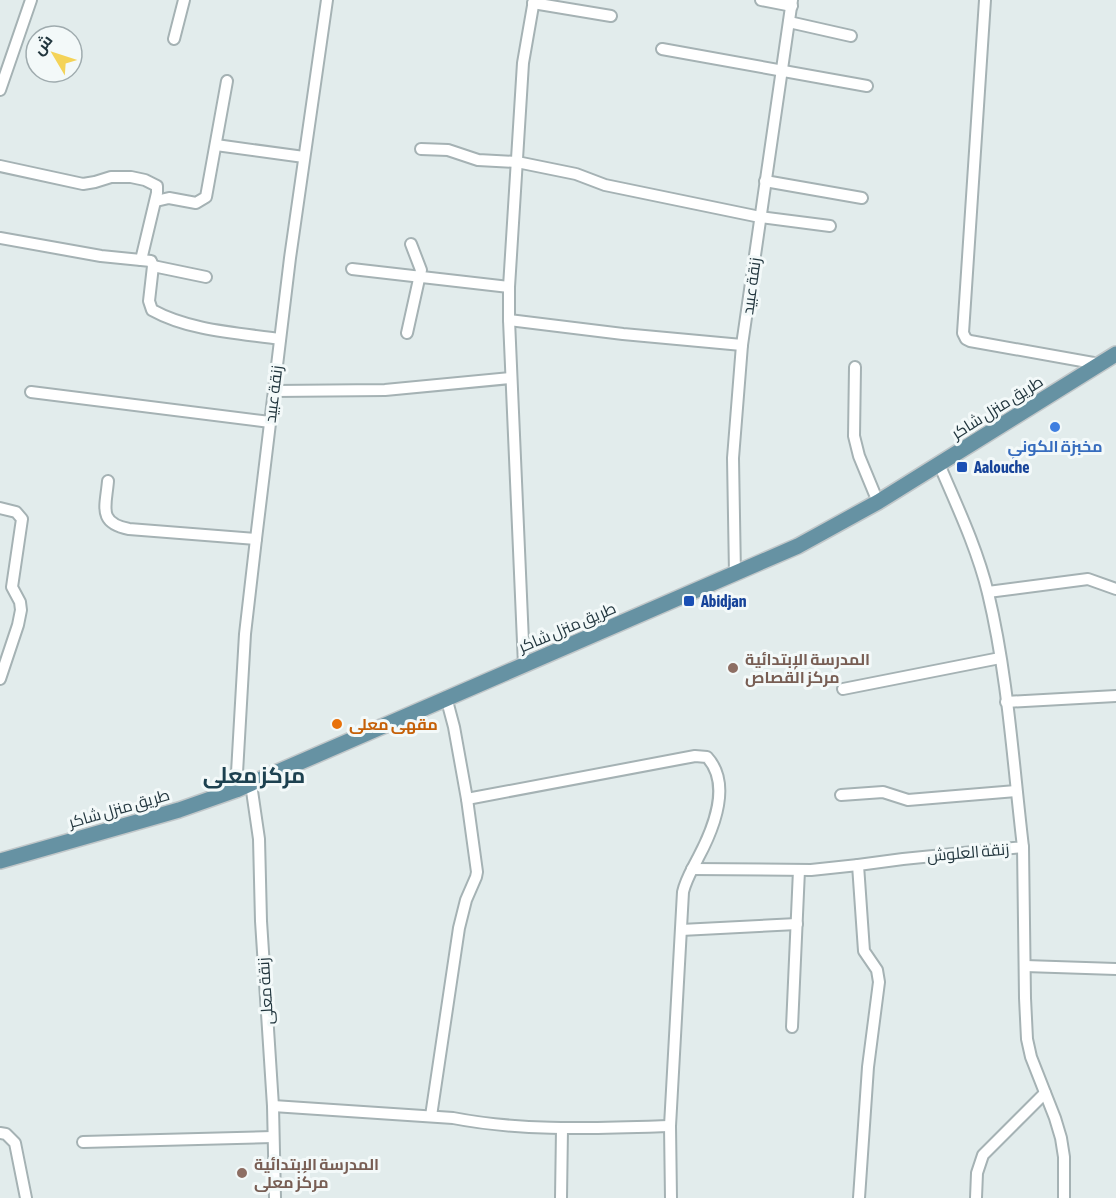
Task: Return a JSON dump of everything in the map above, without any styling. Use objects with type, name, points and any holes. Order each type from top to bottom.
[{"type":"main road","name":"طريق منزل شاكر","points":[[0,861],[179,810],[236,790],[798,546],[878,502],[1116,354]]},
{"type":"street","points":[[0,90],[2,76],[31,0]]},
{"type":"street","points":[[174,39],[183,0]]},
{"type":"street","name":"زنقة عبيد","points":[[236,790],[245,634],[280,339],[327,0]]},
{"type":"street","points":[[761,0],[792,3]]},
{"type":"street","points":[[985,0],[963,333],[970,341],[1100,364]]},
{"type":"street","points":[[524,665],[509,320],[522,63],[533,1],[611,16]]},
{"type":"street","name":"زنقة عبيد","points":[[735,574],[733,458],[742,345],[792,3]]},
{"type":"street","points":[[789,21],[851,36]]},
{"type":"street","points":[[662,49],[867,86]]},
{"type":"street","points":[[156,201],[169,198],[196,203],[206,197],[227,81]]},
{"type":"street","points":[[216,145],[304,157]]},
{"type":"street","points":[[421,149],[448,150],[478,160],[517,162],[576,174],[605,185],[760,217],[830,226]]},
{"type":"street","points":[[0,166],[83,183],[120,176],[138,178],[157,186],[156,201],[141,260]]},
{"type":"street","points":[[765,181],[862,198]]},
{"type":"street","points":[[0,238],[101,256],[151,261],[153,266],[149,301],[153,310],[170,318],[206,328],[280,339]]},
{"type":"street","points":[[406,333],[421,278],[421,268],[411,244]]},
{"type":"street","points":[[153,266],[206,277]]},
{"type":"street","points":[[352,269],[509,287]]},
{"type":"street","points":[[509,320],[742,345]]},
{"type":"street","points":[[855,367],[854,436],[859,456],[878,502]]},
{"type":"street","points":[[274,391],[385,390],[511,378]]},
{"type":"street","points":[[31,392],[270,422]]},
{"type":"street","name":"زنقة العلوش","points":[[692,869],[799,870],[1023,847],[1000,658],[988,592],[972,543],[939,464]]},
{"type":"street","points":[[108,481],[106,514],[110,523],[114,525],[129,529],[256,539]]},
{"type":"street","points":[[0,508],[16,512],[22,519],[12,587],[20,602],[21,610],[0,679]]},
{"type":"street","points":[[988,592],[1088,579],[1116,589]]},
{"type":"street","points":[[843,689],[1000,658]]},
{"type":"street","points":[[1006,702],[1116,696]]},
{"type":"street","points":[[431,1116],[459,928],[466,900],[477,874],[467,799],[446,697]]},
{"type":"street","points":[[467,799],[695,756],[707,757],[713,764],[717,776],[718,798],[707,838],[686,879],[683,892],[670,1126],[671,1198]]},
{"type":"street","name":"زنقة معلى","points":[[251,784],[259,839],[261,921],[273,1106],[275,1198]]},
{"type":"street","points":[[841,795],[883,792],[908,800],[1016,791]]},
{"type":"street","points":[[1023,847],[1024,966],[1028,1047],[1061,1138],[1064,1157],[1064,1198]]},
{"type":"street","points":[[858,865],[864,951],[877,970],[879,982],[868,1067],[859,1198]]},
{"type":"street","points":[[792,1028],[799,870]]},
{"type":"street","points":[[681,930],[797,924]]},
{"type":"street","points":[[1024,966],[1116,969]]},
{"type":"street","points":[[976,1198],[977,1173],[983,1155],[1045,1093]]},
{"type":"street","points":[[273,1106],[431,1116],[562,1129],[670,1126]]},
{"type":"street","points":[[561,1198],[562,1129]]},
{"type":"street","points":[[0,1133],[12,1138],[15,1143],[26,1198]]},
{"type":"street","points":[[83,1142],[273,1137]]},
{"type":"place","name":"مخبزة الكوني","points":[[1055,427]]},
{"type":"place","name":"Aalouche","points":[[962,467]]},
{"type":"place","name":"Abidjan","points":[[689,601]]},
{"type":"place","name":"المدرسة الإبتدائية مركز القصاص","points":[[733,668]]},
{"type":"place","name":"مقهى معلى","points":[[337,724]]},
{"type":"place","name":"المدرسة الإبتدائية مركز معلى","points":[[242,1173]]},
{"type":"district","name":"مركز معلى","points":[[254,775]]}]
